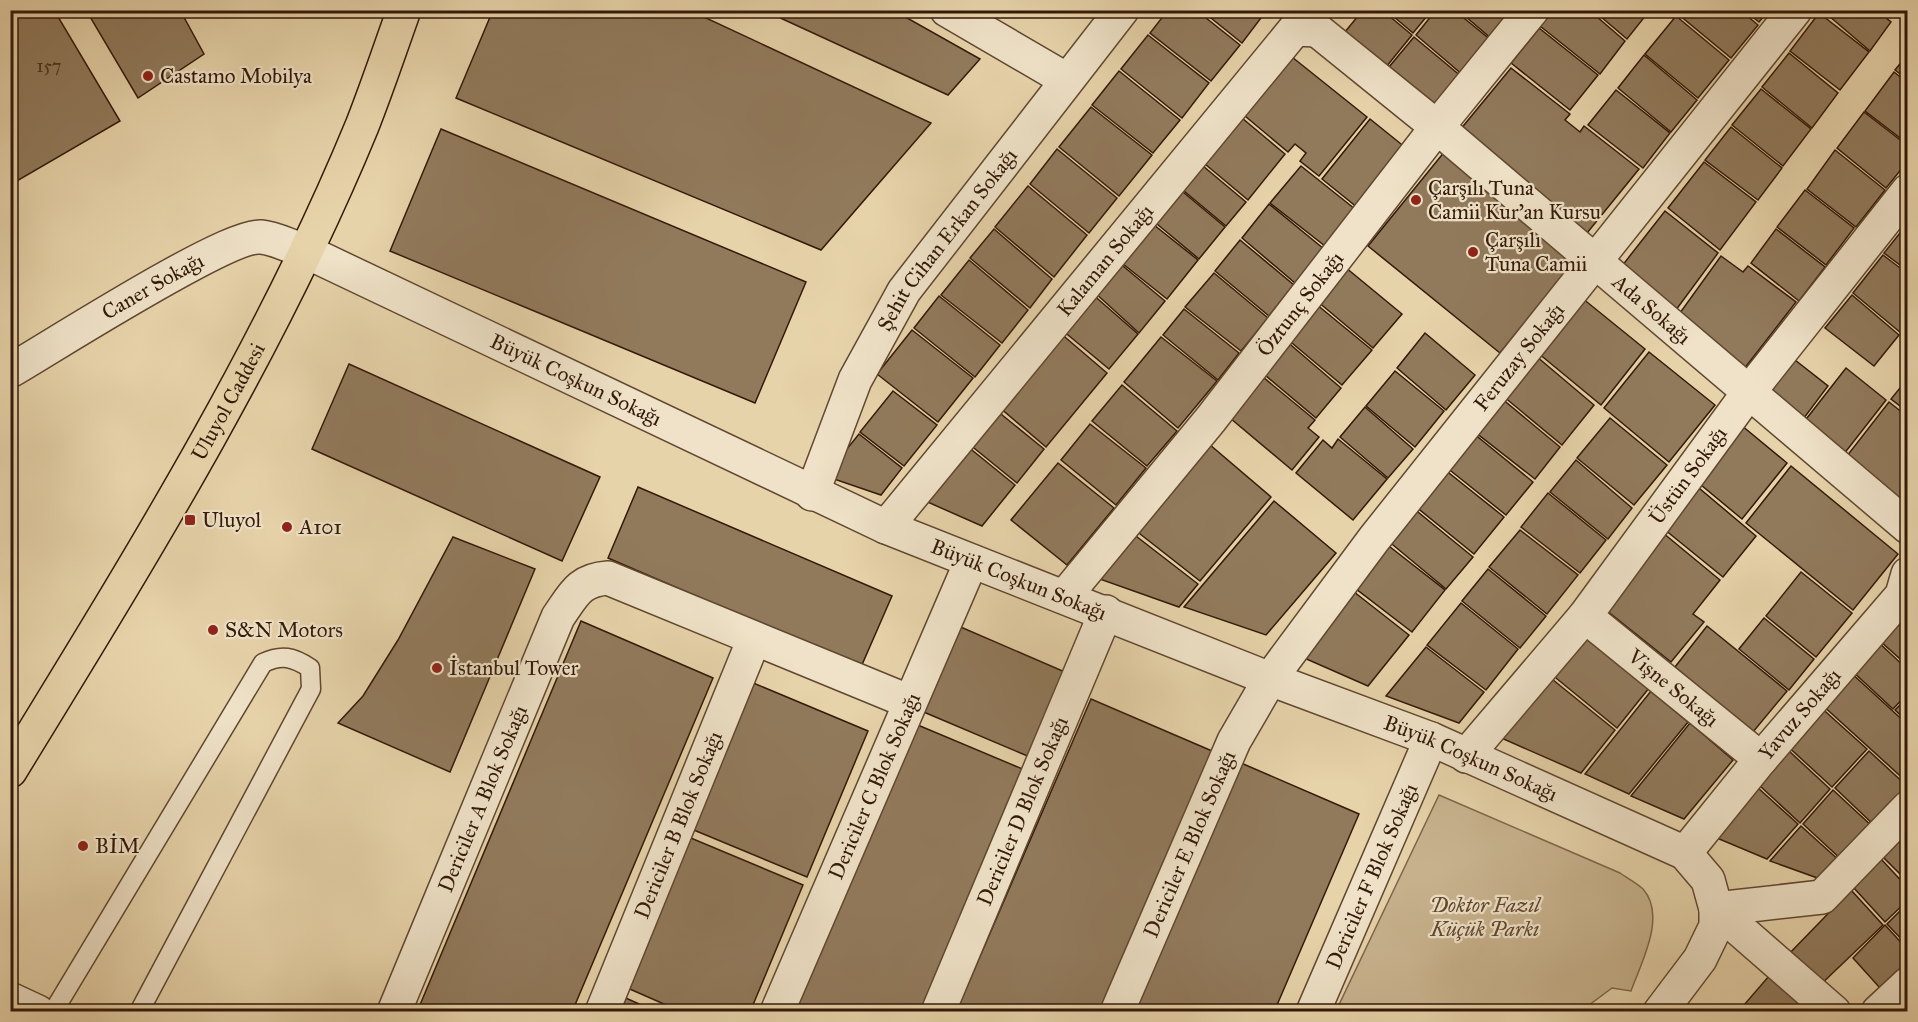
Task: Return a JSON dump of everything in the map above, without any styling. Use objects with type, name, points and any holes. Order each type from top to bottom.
[{"type":"main road","name":"Uluyol Caddesi","points":[[10,771],[222,414],[305,251],[362,125],[404,10]]},
{"type":"street","points":[[947,10],[1067,80]]},
{"type":"street","name":"Şehit Cihan Erkan Sokağı","points":[[812,494],[855,380],[904,291],[1122,10]]},
{"type":"street","name":"Öztunç Sokağı","points":[[1065,596],[1211,419],[1437,127],[1532,10]]},
{"type":"street","name":"Feruzay Sokağı","points":[[1270,679],[1374,539],[1795,10]]},
{"type":"street","name":"Ada Sokağı","points":[[1324,20],[1437,127],[1749,392],[1906,521]]},
{"type":"street","name":"Kalaman Sokağı","points":[[886,527],[1295,29],[1324,20]]},
{"type":"street","name":"Üstün Sokağı","points":[[1467,756],[1585,616],[1749,392],[1908,191]]},
{"type":"street","name":"Caner Sokağı","points":[[10,371],[167,278],[232,244],[260,237],[305,251]]},
{"type":"street","name":"Büyük Coşkun Sokağı","points":[[305,251],[812,494],[886,527],[1106,612],[1270,679],[1431,739],[1686,853],[1708,880],[1716,909]]},
{"type":"street","name":"Dericiler C Blok Sokağı","points":[[777,1011],[971,561]]},
{"type":"street","name":"Yavuz Sokağı","points":[[1686,853],[1761,759],[1902,595],[1908,574]]},
{"type":"street","name":"Dericiler A Blok Sokağı","points":[[394,1011],[558,617],[578,588],[592,579],[609,578],[910,702]]},
{"type":"street","name":"Dericiler D Blok Sokağı","points":[[938,1011],[1106,612]]},
{"type":"street","name":"Vişne Sokağı","points":[[1585,616],[1761,759]]},
{"type":"street","name":"Dericiler B Blok Sokağı","points":[[602,1011],[754,639]]},
{"type":"street","name":"Dericiler E Blok Sokağı","points":[[1117,1011],[1234,741],[1270,679]]},
{"type":"street","name":"Dericiler F Blok Sokağı","points":[[1313,1011],[1431,739]]},
{"type":"street","points":[[1716,909],[1822,897],[1908,808]]},
{"type":"street","points":[[1660,1011],[1700,959],[1716,926],[1716,909]]},
{"type":"street","points":[[1716,909],[1834,1011]]},
{"type":"street","points":[[1878,1011],[1908,984]]},
{"type":"street","points":[[10,999],[38,1011]]},
{"type":"lane","points":[[53,1011],[263,663],[277,656],[294,658],[310,668],[311,689],[139,1011]]},
{"type":"green space","name":"Doktor Fazıl Küçük Parkı","points":[[1439,795],[1620,873],[1643,889],[1650,900],[1653,912],[1652,926],[1646,954],[1631,991],[1612,988],[1581,1011],[1336,1011]]},
{"type":"building","points":[[10,10],[54,10],[120,121],[10,185]]},
{"type":"building","name":"Castamo Mobilya","points":[[86,10],[180,10],[204,54],[138,98]]},
{"type":"building","points":[[493,10],[689,10],[931,123],[821,250],[456,98]]},
{"type":"building","points":[[763,10],[893,10],[980,59],[948,95]]},
{"type":"building","points":[[1168,10],[1196,10],[1240,45],[1211,81],[1150,33]]},
{"type":"building","points":[[1201,10],[1267,10],[1242,43]]},
{"type":"building","points":[[1363,10],[1382,10],[1412,35],[1382,72],[1340,38]]},
{"type":"building","points":[[1386,10],[1432,10],[1413,33]]},
{"type":"building","points":[[1436,10],[1454,10],[1492,41],[1464,76],[1416,35]]},
{"type":"building","points":[[1458,10],[1517,10],[1493,40]]},
{"type":"building","points":[[1553,10],[1589,10],[1625,41],[1600,74],[1540,26]]},
{"type":"building","points":[[1593,10],[1650,10],[1627,39]]},
{"type":"building","points":[[1680,10],[1740,10],[1758,25],[1731,58],[1678,14]]},
{"type":"building","points":[[1744,10],[1769,10],[1759,22]]},
{"type":"building","points":[[1822,10],[1876,10],[1891,22],[1870,51]]},
{"type":"building","points":[[1819,13],[1869,52],[1840,90],[1790,51]]},
{"type":"building","points":[[1676,16],[1729,60],[1698,98],[1645,54]]},
{"type":"building","points":[[1539,28],[1598,75],[1570,110],[1511,63]]},
{"type":"building","points":[[1148,35],[1209,83],[1182,118],[1121,69]]},
{"type":"building","points":[[1414,37],[1462,77],[1433,113],[1384,73]]},
{"type":"building","points":[[1287,53],[1367,117],[1319,176],[1300,161],[1306,153],[1295,144],[1288,152],[1239,111]]},
{"type":"building","points":[[1789,53],[1838,93],[1812,128],[1762,87]]},
{"type":"building","points":[[1908,54],[1908,80],[1895,70]]},
{"type":"building","points":[[1644,55],[1697,100],[1671,132],[1618,88]]},
{"type":"building","points":[[1511,68],[1570,114],[1565,120],[1580,132],[1584,126],[1639,169],[1583,238],[1455,136]]},
{"type":"building","points":[[1119,71],[1180,120],[1153,153],[1092,105]]},
{"type":"building","points":[[1894,72],[1908,83],[1908,144],[1865,111]]},
{"type":"building","points":[[1761,89],[1811,129],[1783,166],[1732,125]]},
{"type":"building","points":[[1616,90],[1670,133],[1643,168],[1588,125]]},
{"type":"building","points":[[1091,107],[1152,155],[1119,196],[1059,147]]},
{"type":"building","points":[[1864,112],[1908,146],[1908,161],[1886,188],[1837,148]]},
{"type":"building","points":[[1236,113],[1285,154],[1248,200],[1199,159]]},
{"type":"building","points":[[1370,119],[1406,148],[1358,208],[1322,179]]},
{"type":"building","points":[[1731,127],[1782,168],[1758,200],[1705,160]]},
{"type":"building","points":[[441,129],[806,282],[755,403],[390,251]]},
{"type":"building","points":[[1057,149],[1117,198],[1089,233],[1030,184]]},
{"type":"building","points":[[1835,150],[1885,190],[1856,227],[1807,189]]},
{"type":"building","name":"Çarşılı Tuna Camii","points":[[1445,151],[1577,258],[1500,353],[1368,246]]},
{"type":"building","points":[[1197,161],[1246,202],[1226,226],[1178,186]]},
{"type":"building","points":[[1704,162],[1756,202],[1720,250],[1668,208]]},
{"type":"building","points":[[1301,166],[1355,209],[1325,246],[1270,203]]},
{"type":"building","points":[[1028,186],[1087,235],[1054,277],[995,227]]},
{"type":"building","points":[[1177,187],[1225,227],[1199,259],[1151,219]]},
{"type":"building","points":[[1805,190],[1854,228],[1826,265],[1777,227]]},
{"type":"building","points":[[1269,204],[1324,249],[1295,283],[1242,238]]},
{"type":"building","points":[[1665,211],[1718,253],[1673,314],[1618,271]]},
{"type":"building","points":[[1149,221],[1198,260],[1167,299],[1118,260]]},
{"type":"building","points":[[1908,223],[1908,271],[1884,253]]},
{"type":"building","points":[[994,229],[1052,279],[1030,308],[970,258]]},
{"type":"building","points":[[1776,229],[1825,267],[1799,301],[1751,263]]},
{"type":"building","points":[[1240,240],[1294,285],[1269,316],[1215,271]]},
{"type":"building","points":[[1883,255],[1908,274],[1908,324],[1901,333],[1853,293]]},
{"type":"building","points":[[1721,256],[1743,272],[1748,266],[1796,302],[1744,369],[1677,317]]},
{"type":"building","points":[[969,260],[1028,310],[1002,343],[941,295]]},
{"type":"building","points":[[1117,261],[1165,301],[1139,333],[1093,291]]},
{"type":"building","points":[[1345,267],[1402,314],[1373,348],[1317,301]]},
{"type":"building","points":[[1214,273],[1268,318],[1241,351],[1185,307]]},
{"type":"building","points":[[1091,293],[1138,334],[1109,369],[1062,330]]},
{"type":"building","points":[[1852,295],[1899,335],[1874,366],[1825,328]]},
{"type":"building","points":[[939,296],[1000,345],[975,377],[914,328]]},
{"type":"building","points":[[1582,298],[1645,349],[1601,405],[1538,353]]},
{"type":"building","points":[[1316,304],[1372,350],[1342,385],[1286,338]]},
{"type":"building","points":[[1184,309],[1239,353],[1218,380],[1163,335]]},
{"type":"building","points":[[912,330],[973,378],[938,422],[877,374]]},
{"type":"building","points":[[1059,332],[1107,373],[1046,447],[999,407]]},
{"type":"building","points":[[1425,333],[1475,375],[1446,410],[1397,368]]},
{"type":"building","points":[[1161,337],[1217,381],[1178,428],[1124,382]]},
{"type":"building","points":[[1285,340],[1341,388],[1316,418],[1259,370]]},
{"type":"building","points":[[1649,352],[1715,405],[1669,462],[1604,408]]},
{"type":"building","points":[[1536,356],[1594,405],[1562,445],[1503,396]]},
{"type":"building","points":[[1795,360],[1828,386],[1798,426],[1764,400]]},
{"type":"building","points":[[349,364],[600,477],[562,561],[312,449]]},
{"type":"building","points":[[1846,368],[1886,400],[1840,459],[1800,427]]},
{"type":"building","points":[[1395,371],[1444,411],[1415,447],[1366,406]]},
{"type":"building","points":[[1258,373],[1315,420],[1308,428],[1319,437],[1292,470],[1224,413]]},
{"type":"building","points":[[1908,378],[1908,412],[1891,399]]},
{"type":"building","points":[[1122,385],[1177,431],[1147,466],[1092,421]]},
{"type":"building","points":[[893,391],[937,425],[904,466],[860,432]]},
{"type":"building","points":[[1501,398],[1560,447],[1535,479],[1475,432]]},
{"type":"building","points":[[1889,402],[1908,417],[1908,493],[1898,504],[1843,461]]},
{"type":"building","points":[[1365,407],[1413,449],[1388,478],[1340,437]]},
{"type":"building","points":[[996,410],[1044,449],[1017,483],[969,444]]},
{"type":"building","points":[[1610,418],[1667,465],[1634,505],[1577,458]]},
{"type":"building","points":[[1090,424],[1146,468],[1116,505],[1061,460]]},
{"type":"building","points":[[1741,425],[1787,463],[1742,519],[1695,480]]},
{"type":"building","points":[[1473,433],[1533,482],[1506,515],[1446,467]]},
{"type":"building","points":[[859,434],[902,468],[881,495],[825,476]]},
{"type":"building","points":[[1338,439],[1387,479],[1353,520],[1296,473],[1323,440],[1332,448]]},
{"type":"building","points":[[1209,444],[1271,497],[1200,581],[1135,530]]},
{"type":"building","points":[[967,446],[1015,485],[982,526],[923,500]]},
{"type":"building","points":[[1576,460],[1632,508],[1608,539],[1550,492]]},
{"type":"building","points":[[1058,463],[1114,508],[1067,565],[1011,520]]},
{"type":"building","points":[[1791,466],[1898,554],[1853,610],[1746,523]]},
{"type":"building","points":[[1444,469],[1504,517],[1474,554],[1415,506]]},
{"type":"building","points":[[1693,483],[1756,536],[1723,577],[1659,525]]},
{"type":"building","points":[[638,487],[892,596],[861,667],[608,558]]},
{"type":"building","points":[[1548,493],[1606,540],[1580,573],[1521,527]]},
{"type":"building","points":[[1274,501],[1336,553],[1266,635],[1184,607]]},
{"type":"building","points":[[1413,508],[1473,557],[1446,589],[1387,540]]},
{"type":"building","points":[[1657,528],[1720,580],[1693,614],[1704,622],[1671,662],[1596,602]]},
{"type":"building","points":[[1520,530],[1578,575],[1547,614],[1489,567]]},
{"type":"building","points":[[1132,533],[1198,584],[1179,607],[1094,577]]},
{"type":"building","name":"İstanbul Tower","points":[[453,537],[535,569],[450,772],[338,723],[363,696],[398,640]]},
{"type":"building","points":[[1385,543],[1445,590],[1412,632],[1351,585]]},
{"type":"building","points":[[1488,569],[1546,616],[1520,648],[1462,601]]},
{"type":"building","points":[[1801,572],[1852,613],[1816,657],[1766,616]]},
{"type":"building","points":[[1349,588],[1409,635],[1368,686],[1295,654]]},
{"type":"building","points":[[1461,603],[1518,649],[1486,690],[1427,645]]},
{"type":"building","points":[[1908,609],[1908,666],[1879,640]]},
{"type":"building","points":[[1764,618],[1814,659],[1789,690],[1739,649]]},
{"type":"building","points":[[581,621],[713,678],[572,1012],[417,1012]]},
{"type":"building","points":[[956,625],[1074,676],[1037,760],[919,710]]},
{"type":"building","points":[[1707,626],[1787,691],[1753,732],[1675,667]]},
{"type":"building","points":[[1579,629],[1649,688],[1617,728],[1545,669]]},
{"type":"building","points":[[1876,640],[1908,670],[1908,693],[1893,709],[1850,669]]},
{"type":"building","points":[[1426,647],[1484,692],[1459,723],[1386,696]]},
{"type":"building","points":[[1542,671],[1615,730],[1581,773],[1490,733]]},
{"type":"building","points":[[1849,671],[1908,725],[1908,783],[1820,703]]},
{"type":"building","points":[[751,682],[868,731],[807,877],[689,828]]},
{"type":"building","points":[[1651,691],[1688,722],[1629,794],[1585,774]]},
{"type":"building","points":[[1908,697],[1908,722],[1895,710]]},
{"type":"building","points":[[1091,699],[1212,751],[1100,1012],[956,1012]]},
{"type":"building","points":[[1817,704],[1867,749],[1832,787],[1783,742]]},
{"type":"building","points":[[913,723],[1032,773],[928,1012],[788,1012]]},
{"type":"building","points":[[1690,723],[1733,760],[1684,819],[1631,796]]},
{"type":"building","points":[[1789,751],[1830,789],[1800,823],[1759,785]]},
{"type":"building","points":[[1869,751],[1908,787],[1908,791],[1875,826],[1835,788]]},
{"type":"building","points":[[1241,763],[1359,814],[1274,1012],[1135,1012]]},
{"type":"building","points":[[1757,787],[1798,824],[1767,859],[1712,836]]},
{"type":"building","points":[[1833,790],[1874,828],[1843,861],[1803,824]]},
{"type":"building","points":[[1801,826],[1842,863],[1826,881],[1770,861]]},
{"type":"building","points":[[1908,832],[1908,882],[1883,857]]},
{"type":"building","points":[[686,836],[803,885],[750,1012],[682,1012],[623,986]]},
{"type":"building","points":[[1881,859],[1908,888],[1908,900],[1885,922],[1853,887]]},
{"type":"building","points":[[1851,890],[1883,925],[1816,989],[1785,958]]},
{"type":"building","points":[[1908,903],[1908,946],[1887,924]]},
{"type":"building","points":[[1885,925],[1908,950],[1908,962],[1880,988],[1853,958]]},
{"type":"building","points":[[1769,976],[1811,1012],[1738,1012]]},
{"type":"building","points":[[619,995],[657,1012],[612,1012]]},
{"type":"place","name":"Castamo Mobilya","points":[[148,76]]},
{"type":"place","name":"Çarşılı Tuna Camii Kur'an Kursu","points":[[1416,200]]},
{"type":"place","name":"Çarşılı Tuna Camii","points":[[1473,252]]},
{"type":"place","name":"Uluyol","points":[[190,520]]},
{"type":"place","name":"A101","points":[[287,527]]},
{"type":"place","name":"S&N Motors","points":[[213,630]]},
{"type":"place","name":"İstanbul Tower","points":[[437,668]]},
{"type":"place","name":"BİM","points":[[83,846]]}]
